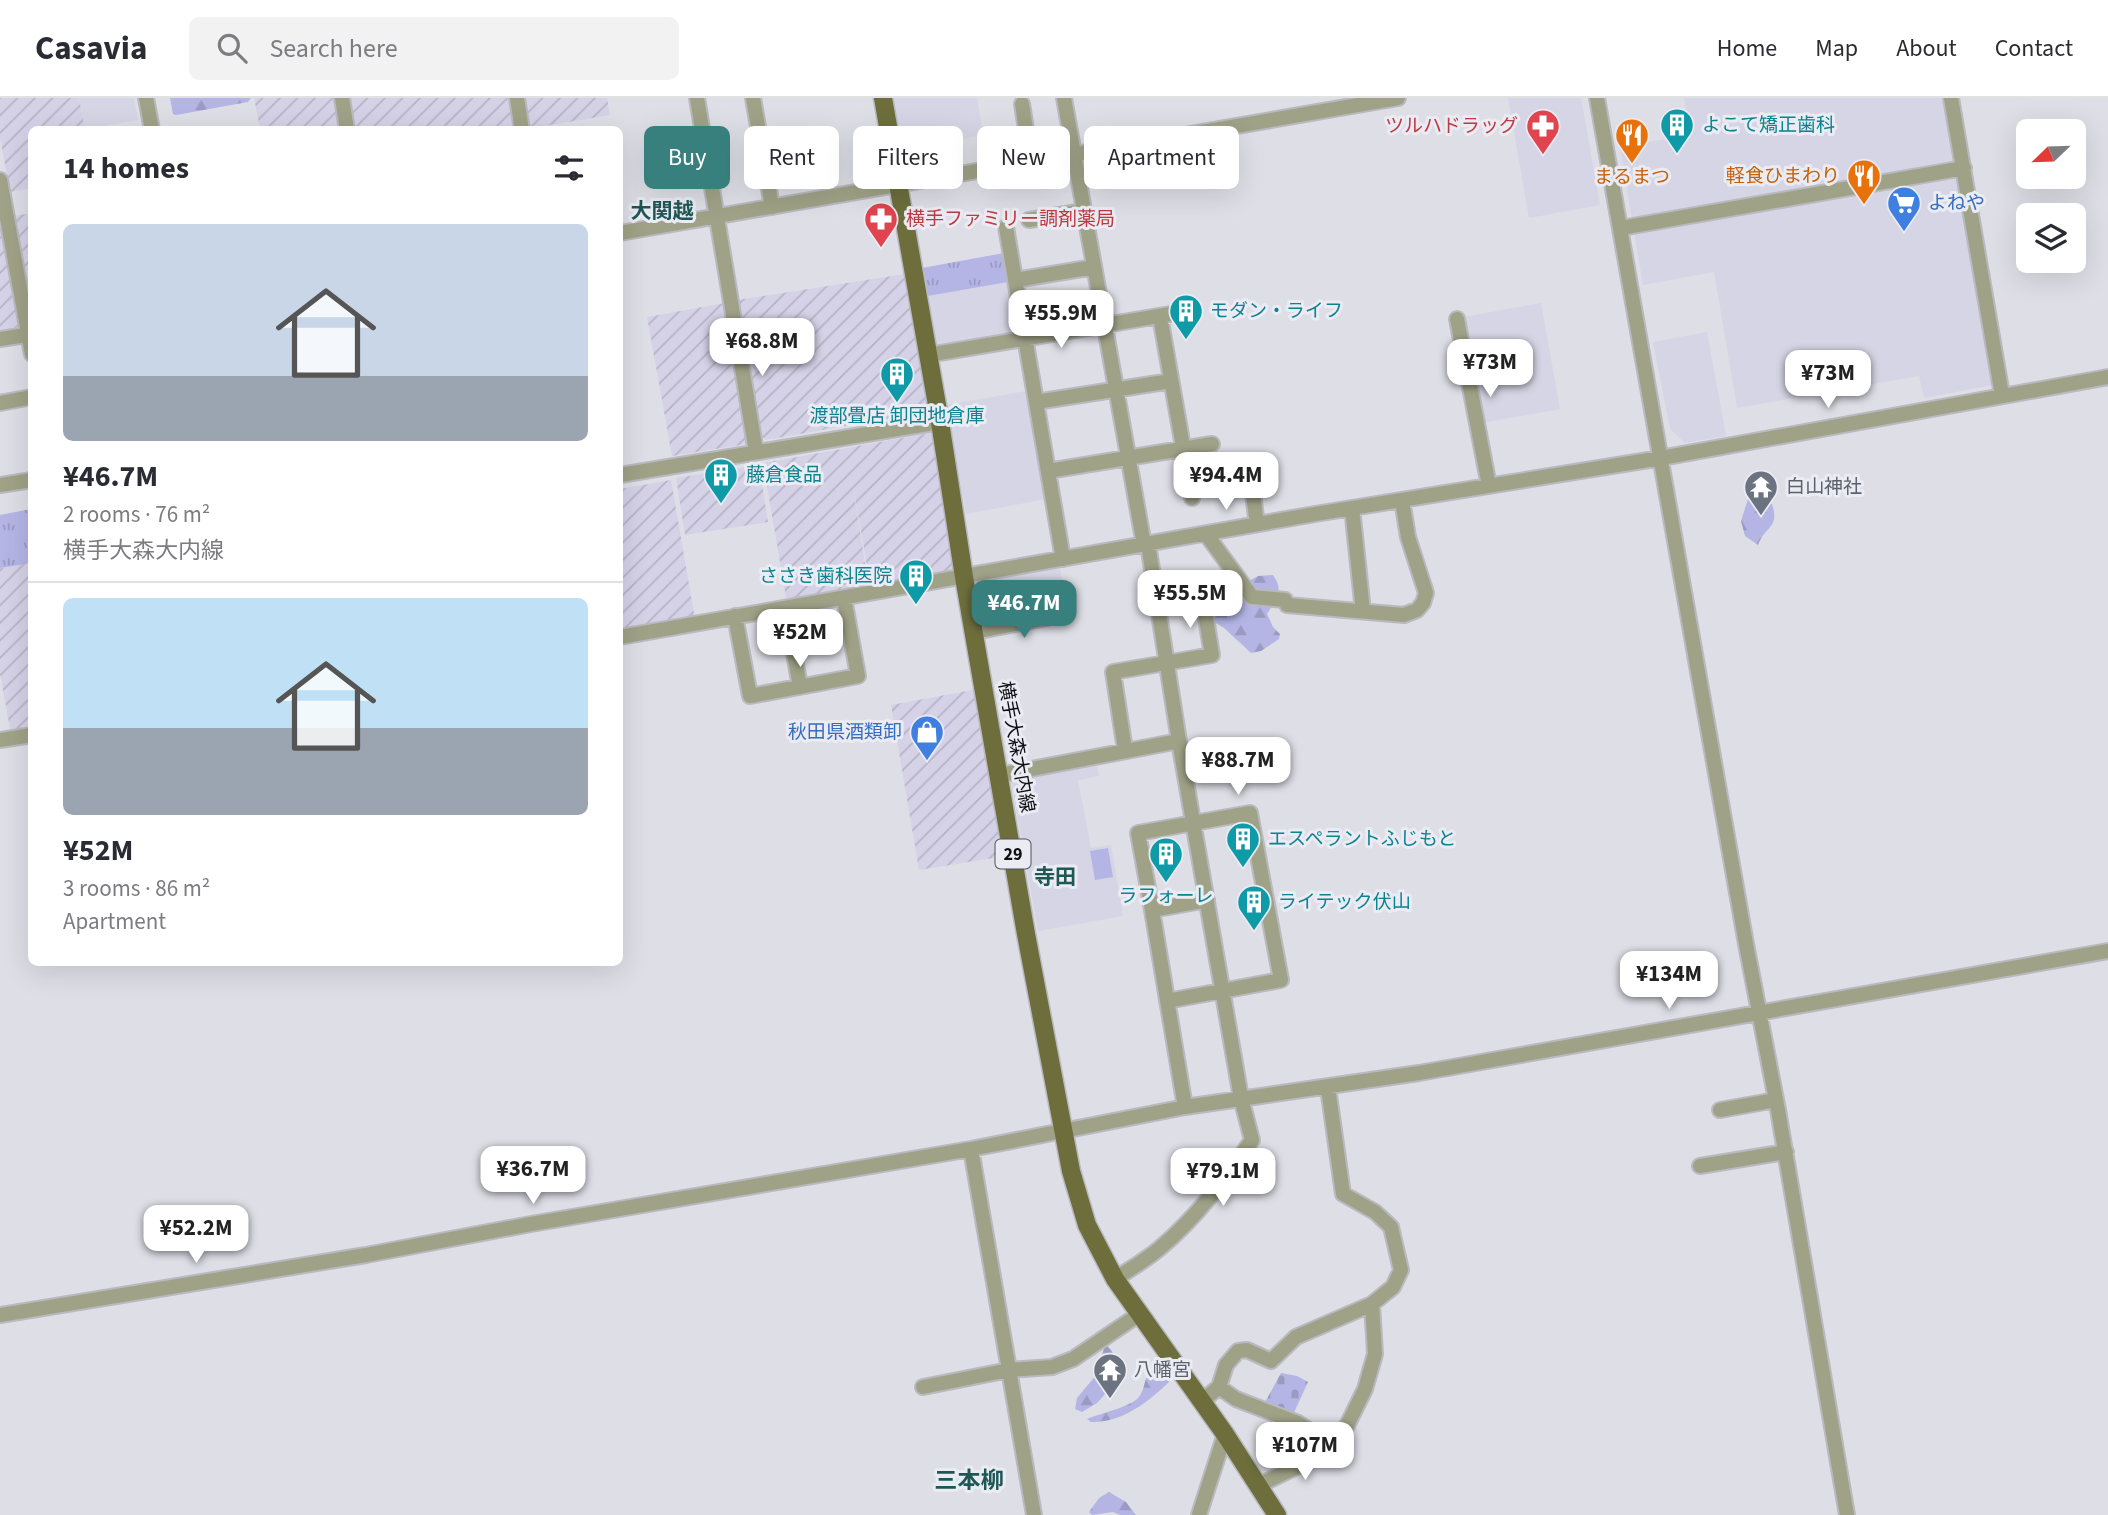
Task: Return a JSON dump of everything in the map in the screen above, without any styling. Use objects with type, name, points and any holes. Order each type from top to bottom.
[{"type":"main road","name":"横手大森大内線","points":[[883,98],[888,126]]},
{"type":"main road","name":"横手大森大内線","points":[[899,189],[1061,1131],[1087,1225],[1115,1279],[1138,1315],[1225,1434],[1277,1515]]},
{"type":"street","points":[[146,98],[151,126]]},
{"type":"street","points":[[342,98],[346,126]]},
{"type":"street","points":[[517,98],[521,126]]},
{"type":"street","points":[[697,98],[756,452]]},
{"type":"street","points":[[753,98],[772,207]]},
{"type":"street","points":[[1064,98],[1128,458],[1158,607],[1241,1098],[1252,1140],[1226,1177],[1158,1250],[1115,1279]]},
{"type":"street","points":[[1070,155],[1398,98]]},
{"type":"street","points":[[1597,98],[1786,1153],[1847,1515]]},
{"type":"street","points":[[1951,98],[2002,396]]},
{"type":"street","points":[[1021,104],[1025,126]]},
{"type":"street","points":[[1621,228],[1964,168]]},
{"type":"street","points":[[623,232],[875,189]]},
{"type":"street","points":[[1,190],[28,324]]},
{"type":"street","points":[[1029,220],[1084,211]]},
{"type":"street","points":[[1006,228],[1063,559]]},
{"type":"street","points":[[1015,280],[1094,267]]},
{"type":"street","points":[[928,355],[1188,311]]},
{"type":"street","points":[[1160,316],[1192,498]]},
{"type":"street","points":[[1457,319],[1489,486]]},
{"type":"street","points":[[0,339],[28,334]]},
{"type":"street","points":[[623,636],[1257,524],[1661,458],[2108,377]]},
{"type":"street","points":[[1036,402],[1171,381]]},
{"type":"street","points":[[0,403],[28,398]]},
{"type":"street","points":[[623,474],[940,422]]},
{"type":"street","points":[[1048,471],[1212,444]]},
{"type":"street","points":[[1250,472],[1257,524]]},
{"type":"street","points":[[0,485],[28,481]]},
{"type":"street","points":[[1206,534],[1252,597],[1285,600],[1287,605],[1404,615],[1417,610],[1426,593],[1414,558],[1402,500]]},
{"type":"street","points":[[1352,508],[1363,611]]},
{"type":"street","points":[[735,616],[750,696],[859,676],[844,598]]},
{"type":"street","points":[[1125,750],[1113,672],[1212,655],[1203,600],[1158,607]]},
{"type":"street","points":[[786,608],[800,687]]},
{"type":"street","points":[[975,632],[1066,614]]},
{"type":"street","points":[[0,740],[28,736]]},
{"type":"street","points":[[1000,775],[1179,741]]},
{"type":"street","points":[[1167,1001],[1281,980],[1250,813],[1138,833],[1185,1107]]},
{"type":"street","points":[[1152,910],[1207,900]]},
{"type":"street","points":[[0,1315],[353,1257],[971,1149],[1185,1107],[1328,1088],[2108,951]]},
{"type":"street","points":[[1201,1402],[1219,1387],[1226,1365],[1238,1351],[1247,1350],[1271,1361],[1296,1337],[1372,1304],[1393,1287],[1401,1270],[1391,1227],[1375,1212],[1343,1194],[1328,1088]]},
{"type":"street","points":[[1720,1110],[1776,1100]]},
{"type":"street","points":[[971,1149],[1034,1515]]},
{"type":"street","points":[[1700,1166],[1786,1153]]},
{"type":"street","points":[[1259,1485],[1336,1448],[1365,1389],[1375,1354],[1372,1304]]},
{"type":"street","points":[[923,1387],[1009,1370],[1052,1367],[1073,1359],[1138,1315]]},
{"type":"street","points":[[1219,1387],[1236,1399],[1298,1423],[1336,1448]]},
{"type":"street","points":[[1199,1515],[1225,1434]]},
{"type":"shaded area","points":[[0,98],[79,98],[84,126],[28,126],[28,189],[10,192],[0,138]]},
{"type":"shaded area","points":[[79,98],[134,98],[138,120],[84,126]]},
{"type":"shaded area","points":[[254,98],[337,98],[342,126],[259,126]]},
{"type":"shaded area","points":[[346,98],[512,98],[517,126],[351,126]]},
{"type":"shaded area","points":[[520,98],[607,98],[610,115],[544,126],[525,126]]},
{"type":"shaded area","points":[[893,98],[977,98],[982,126],[977,126],[977,136],[963,139],[963,126],[898,126]]},
{"type":"shaded area","points":[[1508,98],[1581,98],[1600,205],[1529,218]]},
{"type":"shaded area","points":[[1684,98],[1943,98],[1993,385],[1924,398],[1919,376],[1737,408],[1714,272],[1643,285],[1620,147],[1690,135]]},
{"type":"shaded area","points":[[28,214],[28,301],[14,216]]},
{"type":"shaded area","points":[[2,223],[21,329],[0,333],[0,224]]},
{"type":"shaded area","points":[[905,274],[930,411],[766,440],[761,436],[737,300]]},
{"type":"shaded area","points":[[1008,282],[1018,334],[941,347],[936,345],[928,296]]},
{"type":"shaded area","points":[[725,303],[749,438],[746,444],[672,456],[647,317]]},
{"type":"shaded area","points":[[1541,303],[1560,409],[1482,423],[1463,317]]},
{"type":"shaded area","points":[[1707,332],[1726,436],[1685,443],[1670,429],[1653,342]]},
{"type":"shaded area","points":[[1026,391],[1046,499],[966,514],[946,405]]},
{"type":"shaded area","points":[[930,433],[933,436],[956,571],[871,588],[852,481],[869,588],[787,603],[763,463]]},
{"type":"shaded area","points":[[759,465],[768,522],[685,535],[676,478]]},
{"type":"shaded area","points":[[671,480],[695,619],[623,631],[623,488]]},
{"type":"shaded area","points":[[28,563],[28,731],[11,734],[0,674],[0,568]]},
{"type":"shaded area","points":[[1059,564],[1068,610],[985,626],[976,580]]},
{"type":"shaded area","points":[[978,689],[1006,856],[919,870],[891,705]]},
{"type":"shaded area","points":[[1096,759],[1099,776],[1078,780],[1091,848],[1111,845],[1123,916],[1038,931],[1010,775]]},
{"type":"green space","points":[[170,98],[251,98],[248,102],[176,115],[173,114]]},
{"type":"green space","points":[[1004,253],[1008,282],[928,296],[922,268]]},
{"type":"green space","points":[[1756,496],[1772,504],[1774,512],[1773,523],[1758,545],[1745,536],[1741,521],[1748,499]]},
{"type":"green space","points":[[28,510],[28,563],[0,568],[0,515]]},
{"type":"green space","points":[[1273,575],[1278,591],[1267,614],[1280,634],[1279,639],[1261,651],[1251,653],[1224,628],[1209,619],[1209,597],[1214,589],[1224,583],[1236,588],[1258,576]]},
{"type":"green space","points":[[1108,848],[1113,877],[1095,880],[1090,851]]},
{"type":"green space","points":[[1107,1346],[1115,1358],[1117,1381],[1097,1403],[1082,1412],[1075,1409],[1077,1398],[1097,1374],[1104,1348]]},
{"type":"green space","points":[[1162,1369],[1168,1375],[1169,1382],[1134,1410],[1113,1419],[1091,1422],[1087,1419],[1135,1401],[1142,1392],[1147,1377]]},
{"type":"green space","points":[[1281,1373],[1297,1376],[1308,1382],[1292,1417],[1263,1406]]},
{"type":"green space","points":[[1109,1492],[1126,1502],[1136,1515],[1113,1512],[1092,1515],[1089,1512],[1099,1498]]},
{"type":"place","name":"よこて矯正歯科","points":[[1677,155]]},
{"type":"place","name":"ツルハドラッグ","points":[[1543,156]]},
{"type":"place","name":"まるまつ","points":[[1632,165]]},
{"type":"place","name":"軽食ひまわり","points":[[1864,206]]},
{"type":"place","name":"よねや","points":[[1904,233]]},
{"type":"place","name":"横手ファミリー調剤薬局","points":[[881,249]]},
{"type":"place","name":"モダン・ライフ","points":[[1186,341]]},
{"type":"place","name":"渡部畳店 卸団地倉庫","points":[[897,404]]},
{"type":"place","name":"藤倉食品","points":[[721,505]]},
{"type":"place","name":"白山神社","points":[[1761,517]]},
{"type":"place","name":"ささき歯科医院","points":[[916,606]]},
{"type":"place","name":"秋田県酒類卸","points":[[927,762]]},
{"type":"place","name":"エスペラントふじもと","points":[[1243,869]]},
{"type":"place","name":"ラフォーレ","points":[[1166,884]]},
{"type":"place","name":"ライテック伏山","points":[[1254,932]]},
{"type":"place","name":"八幡宮","points":[[1110,1400]]},
{"type":"district","name":"大関越","points":[[662,211]]},
{"type":"district","name":"寺田","points":[[1055,877]]},
{"type":"district","name":"三本柳","points":[[969,1480]]}]
